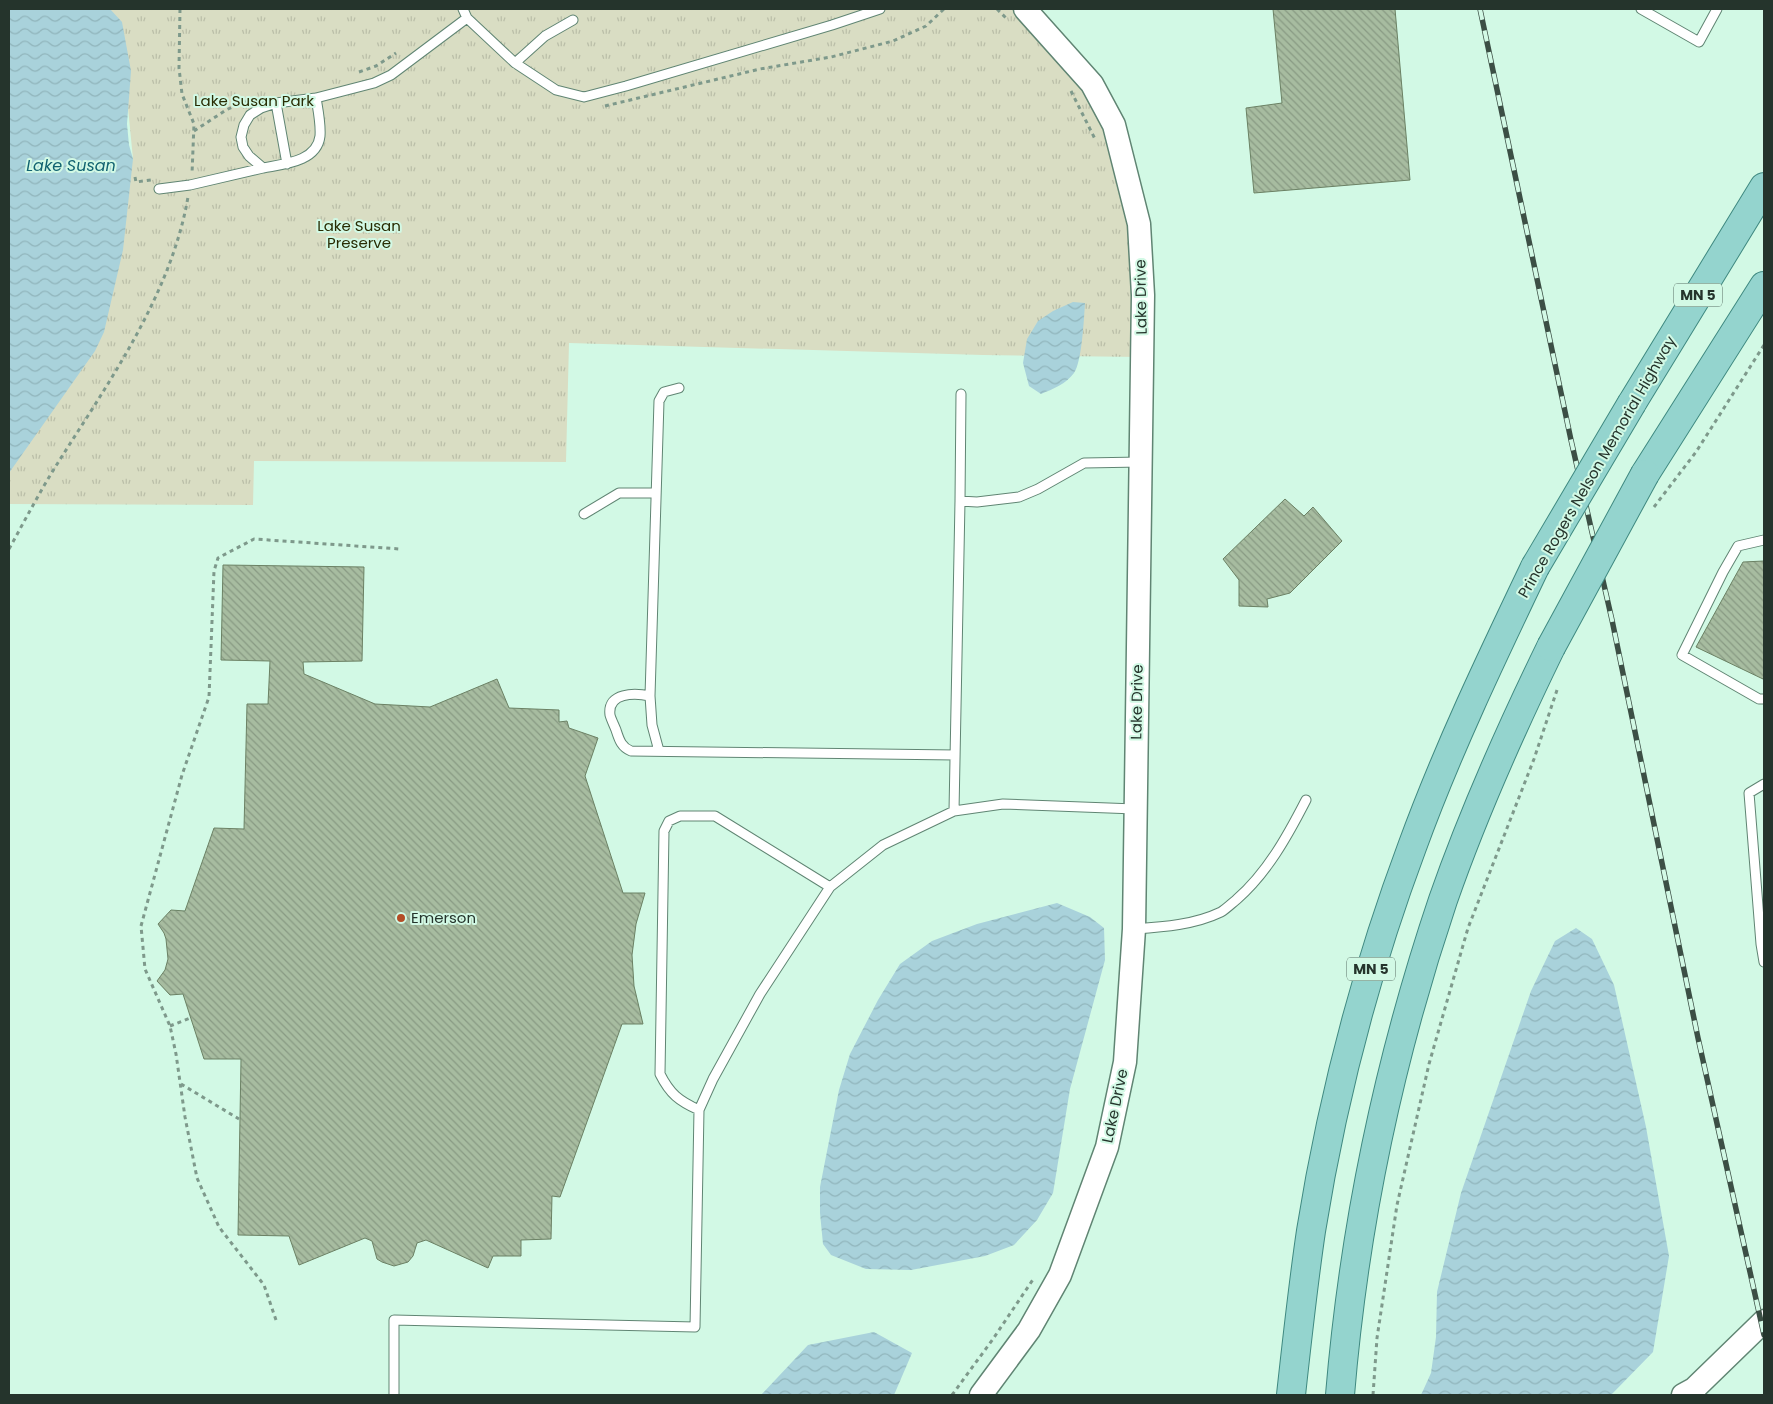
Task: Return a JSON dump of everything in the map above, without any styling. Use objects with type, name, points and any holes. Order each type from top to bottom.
[{"type":"main road","name":"Prince Rogers Nelson Memorial Highway","points":[[1291,1395],[1307,1258],[1339,1089],[1376,955],[1412,846],[1443,767],[1485,671],[1536,567],[1632,403],[1764,186]]},
{"type":"main road","points":[[1340,1395],[1344,1343],[1370,1179],[1392,1076],[1411,1004],[1444,899],[1522,706],[1551,647],[1645,474],[1764,286]]},
{"type":"street","name":"Lake Drive","points":[[981,1395],[1029,1330],[1060,1275],[1107,1147],[1125,1062],[1134,929],[1143,294],[1139,224],[1114,126],[1092,84],[1018,15]]},
{"type":"street","points":[[1689,1393],[1764,1321]]},
{"type":"lane","points":[[463,9],[467,18],[515,63],[556,90],[584,97],[880,9]]},
{"type":"lane","points":[[1642,9],[1699,42],[1717,9]]},
{"type":"lane","points":[[263,168],[249,156],[243,147],[241,137],[244,125],[250,115],[261,108],[276,103],[316,98],[374,83],[391,75],[467,18]]},
{"type":"lane","points":[[515,63],[545,36],[573,20]]},
{"type":"lane","points":[[160,190],[287,164],[311,154],[320,138],[316,98]]},
{"type":"lane","points":[[276,103],[287,164]]},
{"type":"lane","points":[[659,750],[652,725],[650,696],[659,401],[664,392],[680,388]]},
{"type":"lane","points":[[954,811],[961,394]]},
{"type":"lane","points":[[960,501],[977,502],[1019,497],[1038,489],[1084,463],[1141,462]]},
{"type":"lane","points":[[584,514],[619,493],[656,492]]},
{"type":"lane","points":[[1764,540],[1738,546],[1682,654],[1760,699],[1764,699]]},
{"type":"lane","points":[[650,696],[628,694],[619,697],[611,707],[610,714],[621,744],[625,749],[631,751],[955,755]]},
{"type":"lane","points":[[1764,784],[1749,793],[1764,962]]},
{"type":"lane","points":[[1134,929],[1167,927],[1201,920],[1223,911],[1249,888],[1285,840],[1306,800]]},
{"type":"lane","points":[[394,1395],[394,1320],[695,1327],[700,1110],[713,1079],[760,994],[830,887],[883,845],[954,811],[1004,804],[1136,809]]},
{"type":"lane","points":[[700,1110],[685,1104],[667,1088],[660,1074],[664,831],[668,821],[680,816],[715,816],[830,887]]},
{"type":"path","points":[[9,549],[52,472],[110,380],[152,304],[174,253],[186,209],[190,185],[194,131],[194,124],[182,94],[179,68],[180,9]]},
{"type":"path","points":[[599,108],[760,69],[831,57],[893,42],[926,26],[944,9]]},
{"type":"path","points":[[997,9],[1018,15]]},
{"type":"path","points":[[350,76],[376,66],[401,50]]},
{"type":"path","points":[[1069,88],[1100,148]]},
{"type":"path","points":[[194,131],[226,110],[256,95]]},
{"type":"path","points":[[135,177],[136,182],[153,180]]},
{"type":"path","points":[[1649,513],[1696,452],[1764,345]]},
{"type":"path","points":[[276,1320],[264,1285],[219,1227],[197,1178],[170,1026],[146,969],[141,926],[182,776],[209,697],[214,571],[218,558],[254,539],[400,549]]},
{"type":"path","points":[[1373,1395],[1377,1338],[1397,1205],[1429,1064],[1468,928],[1534,759],[1560,684]]},
{"type":"path","points":[[170,1026],[190,1018]]},
{"type":"path","points":[[180,1083],[240,1118]]},
{"type":"path","points":[[952,1395],[1036,1275]]},
{"type":"green space","name":"Lake Susan Preserve","points":[[105,9],[1025,9],[1092,84],[1139,224],[1142,357],[983,355],[569,343],[566,462],[254,461],[253,505],[9,504],[9,470],[133,159],[128,108]]},
{"type":"water","name":"Lake Susan","points":[[9,9],[110,9],[122,22],[131,71],[127,124],[129,145],[133,159],[123,250],[104,332],[95,351],[9,473]]},
{"type":"water","points":[[1073,302],[1085,303],[1082,340],[1077,367],[1071,377],[1063,383],[1041,394],[1029,386],[1023,363],[1027,339],[1038,321],[1053,311]]},
{"type":"water","points":[[1057,903],[1090,917],[1104,928],[1105,960],[1070,1089],[1053,1193],[1037,1220],[1014,1245],[985,1256],[911,1270],[866,1269],[831,1255],[823,1244],[820,1187],[839,1090],[850,1054],[878,1000],[900,964],[932,941],[977,924]]},
{"type":"water","points":[[1576,928],[1592,939],[1614,985],[1646,1127],[1669,1256],[1653,1352],[1611,1395],[1421,1395],[1431,1373],[1436,1337],[1437,1292],[1461,1193],[1531,991],[1555,941]]},
{"type":"water","points":[[874,1332],[912,1353],[894,1395],[761,1395],[808,1345]]},
{"type":"building","points":[[1273,9],[1395,9],[1410,180],[1254,193],[1246,108],[1282,103]]},
{"type":"building","points":[[1285,499],[1304,516],[1313,507],[1342,541],[1290,593],[1267,599],[1268,607],[1239,606],[1239,580],[1223,559]]},
{"type":"building","points":[[1764,561],[1763,679],[1696,647],[1743,562]]},
{"type":"building","name":"Emerson","points":[[223,565],[364,567],[362,661],[303,662],[304,674],[375,704],[430,707],[497,679],[509,708],[559,710],[559,722],[567,721],[569,728],[598,738],[585,776],[623,893],[645,893],[636,924],[632,955],[634,986],[643,1024],[622,1024],[560,1197],[552,1196],[551,1239],[521,1240],[521,1256],[493,1256],[488,1268],[426,1240],[417,1243],[413,1256],[408,1262],[394,1266],[377,1259],[372,1241],[365,1238],[299,1265],[289,1236],[238,1235],[241,1059],[204,1059],[183,994],[170,995],[157,981],[165,970],[168,959],[166,939],[158,924],[171,910],[185,911],[214,828],[244,829],[247,704],[268,704],[270,661],[221,660]]},
{"type":"railway","points":[[1480,9],[1571,440],[1612,620],[1698,1038],[1764,1335]]},
{"type":"place","name":"Emerson","points":[[401,918]]},
{"type":"park label","name":"Lake Susan Park","points":[[254,101]]}]
